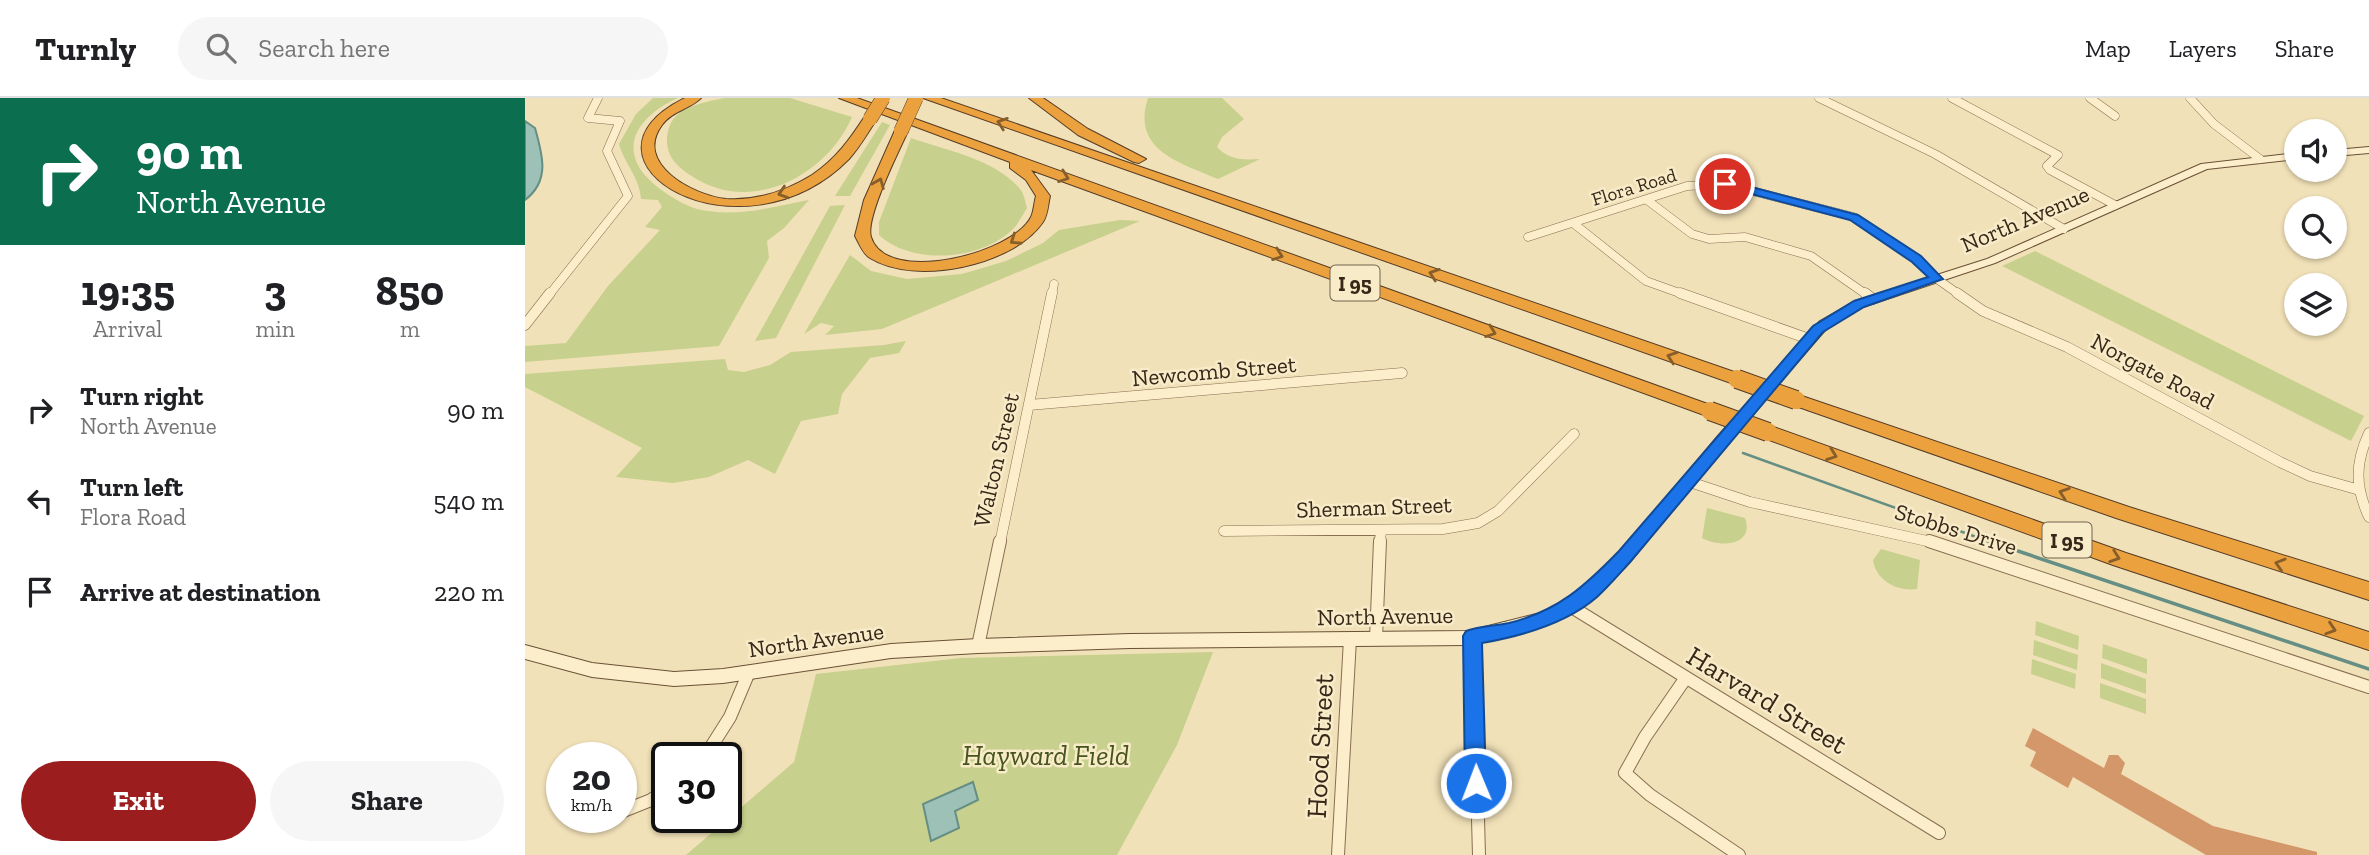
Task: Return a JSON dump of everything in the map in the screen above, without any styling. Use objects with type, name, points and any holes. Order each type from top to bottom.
[{"type":"highway","points":[[695,98],[669,110],[654,123],[649,135],[649,154],[658,170],[672,183],[694,195],[721,202],[761,199],[808,183],[847,153],[875,108]]},
{"type":"highway","points":[[916,98],[874,196],[862,234],[873,253],[894,263],[923,267],[968,261],[1000,250],[1030,229],[1042,212],[1044,202],[1041,192],[1031,177],[999,154]]},
{"type":"highway","name":"I 95","points":[[929,98],[2123,513],[2369,591]]},
{"type":"highway","points":[[1035,98],[1099,141],[1214,190],[1251,210]]},
{"type":"highway","name":"I 95","points":[[839,99],[875,108],[2131,563],[2369,642]]},
{"type":"main road","points":[[2347,152],[2369,150]]},
{"type":"main road","name":"North Avenue","points":[[525,652],[592,670],[674,679],[749,672],[891,652],[978,646],[1376,639],[1472,636],[1509,631],[1543,620],[1570,606],[1608,575],[1809,339],[1833,317],[1873,299],[1991,261],[2205,166],[2284,157]]},
{"type":"street","points":[[525,325],[628,196],[607,151],[608,143],[620,121],[588,118],[599,98]]},
{"type":"street","points":[[1819,98],[1935,154],[2064,229]]},
{"type":"street","points":[[1952,98],[2059,155],[2047,166],[2050,170],[2115,205]]},
{"type":"street","points":[[2090,98],[2115,116]]},
{"type":"street","points":[[2190,98],[2208,118],[2260,159]]},
{"type":"street","name":"Flora Road","points":[[1528,237],[1687,187],[1711,183],[1748,188],[1864,222],[1916,259],[1937,279]]},
{"type":"street","points":[[1647,200],[1692,234],[1709,239],[1745,237],[1811,256],[1873,299]]},
{"type":"street","points":[[1573,223],[1646,281],[1809,339]]},
{"type":"street","name":"Norgate Road","points":[[1937,279],[1983,312],[2067,346],[2280,462],[2310,476],[2356,489]]},
{"type":"street","name":"Walton Street","points":[[978,646],[1054,284]]},
{"type":"street","name":"Newcomb Street","points":[[1029,405],[1402,373]]},
{"type":"street","points":[[2369,433],[2362,447],[2356,489],[2369,517]]},
{"type":"street","name":"Sherman Street","points":[[1224,531],[1443,529],[1478,523],[1498,511],[1574,434]]},
{"type":"street","name":"Stobbs Drive","points":[[1687,481],[1716,493],[1762,506],[1875,527],[1945,545],[2369,687]]},
{"type":"street","points":[[1376,639],[1381,530]]},
{"type":"street","name":"Harvard Street","points":[[1570,606],[1939,833]]},
{"type":"street","points":[[1472,636],[1479,855]]},
{"type":"street","name":"Hood Street","points":[[1338,855],[1350,639]]},
{"type":"street","points":[[715,742],[738,702],[749,672]]},
{"type":"street","points":[[1685,679],[1645,737],[1625,773],[1650,795],[1739,855]]},
{"type":"green space","points":[[653,98],[678,98],[662,106],[640,127],[635,138],[634,151],[637,163],[646,176],[669,195],[697,209],[725,212],[753,211],[809,200],[784,228],[767,241],[769,258],[719,346],[525,362],[525,346],[566,343],[608,286],[660,230],[645,227],[662,207],[658,200],[641,199],[638,184],[619,144],[636,114]]},
{"type":"green space","points":[[725,98],[790,98],[852,117],[840,138],[824,157],[805,173],[783,184],[737,192],[713,187],[690,175],[674,161],[667,147],[668,131],[675,117],[705,102]]},
{"type":"green space","points":[[1148,98],[1222,98],[1244,119],[1222,137],[1217,147],[1237,158],[1260,159],[1218,179],[1174,160],[1152,142],[1146,130]]},
{"type":"green space","points":[[882,122],[890,125],[850,196],[835,196]]},
{"type":"green space","points":[[911,138],[969,157],[1009,178],[1022,192],[1027,208],[1015,227],[985,247],[967,253],[947,255],[910,252],[879,235],[879,222]]},
{"type":"green space","points":[[845,205],[776,338],[755,341],[830,206]]},
{"type":"green space","points":[[1120,220],[1140,221],[882,329],[825,335],[834,326],[821,323],[804,334],[850,255],[871,271],[907,279],[962,274],[1006,261],[1043,243],[1059,230]]},
{"type":"green space","points":[[2035,251],[2364,416],[2351,441],[2002,266]]},
{"type":"green space","points":[[906,341],[899,353],[870,358],[842,394],[838,414],[801,421],[775,474],[748,460],[709,477],[673,483],[616,477],[642,448],[525,387],[525,374],[725,359],[728,370],[744,372],[770,365],[791,352]]},
{"type":"green space","points":[[1707,508],[1745,518],[1745,534],[1741,539],[1726,543],[1702,538]]},
{"type":"green space","points":[[1881,549],[1920,560],[1917,589],[1896,587],[1878,574],[1873,560]]},
{"type":"green space","points":[[2036,621],[2079,636],[2078,650],[2035,635]]},
{"type":"green space","points":[[2034,640],[2078,655],[2077,670],[2033,655]]},
{"type":"green space","points":[[2103,644],[2147,659],[2147,674],[2102,658]]},
{"type":"green space","name":"Hayward Field","points":[[1213,652],[1177,745],[1117,855],[686,855],[712,833],[742,833],[742,807],[794,762],[816,674],[961,658]]},
{"type":"green space","points":[[2032,659],[2076,674],[2075,689],[2031,674]]},
{"type":"green space","points":[[2101,663],[2146,679],[2146,694],[2101,678]]},
{"type":"green space","points":[[2100,683],[2146,699],[2146,714],[2100,698]]},
{"type":"water","points":[[525,121],[535,128],[542,167],[538,185],[525,200]]},
{"type":"water","points":[[973,782],[978,800],[955,811],[959,828],[931,841],[923,804]]},
{"type":"building","points":[[2033,728],[2104,768],[2109,755],[2118,755],[2125,763],[2121,774],[2213,826],[2317,852],[2317,855],[2206,855],[2073,777],[2068,788],[2030,766],[2036,752],[2025,746]]},
{"type":"waterway","points":[[1743,453],[1993,543]]},
{"type":"waterway","points":[[1988,541],[2369,669]]},
{"type":"route","points":[[1476,783],[1472,636],[1509,631],[1543,620],[1590,592],[1625,556],[1818,329],[1833,317],[1859,304],[1937,279],[1916,259],[1854,217],[1725,184]]}]
